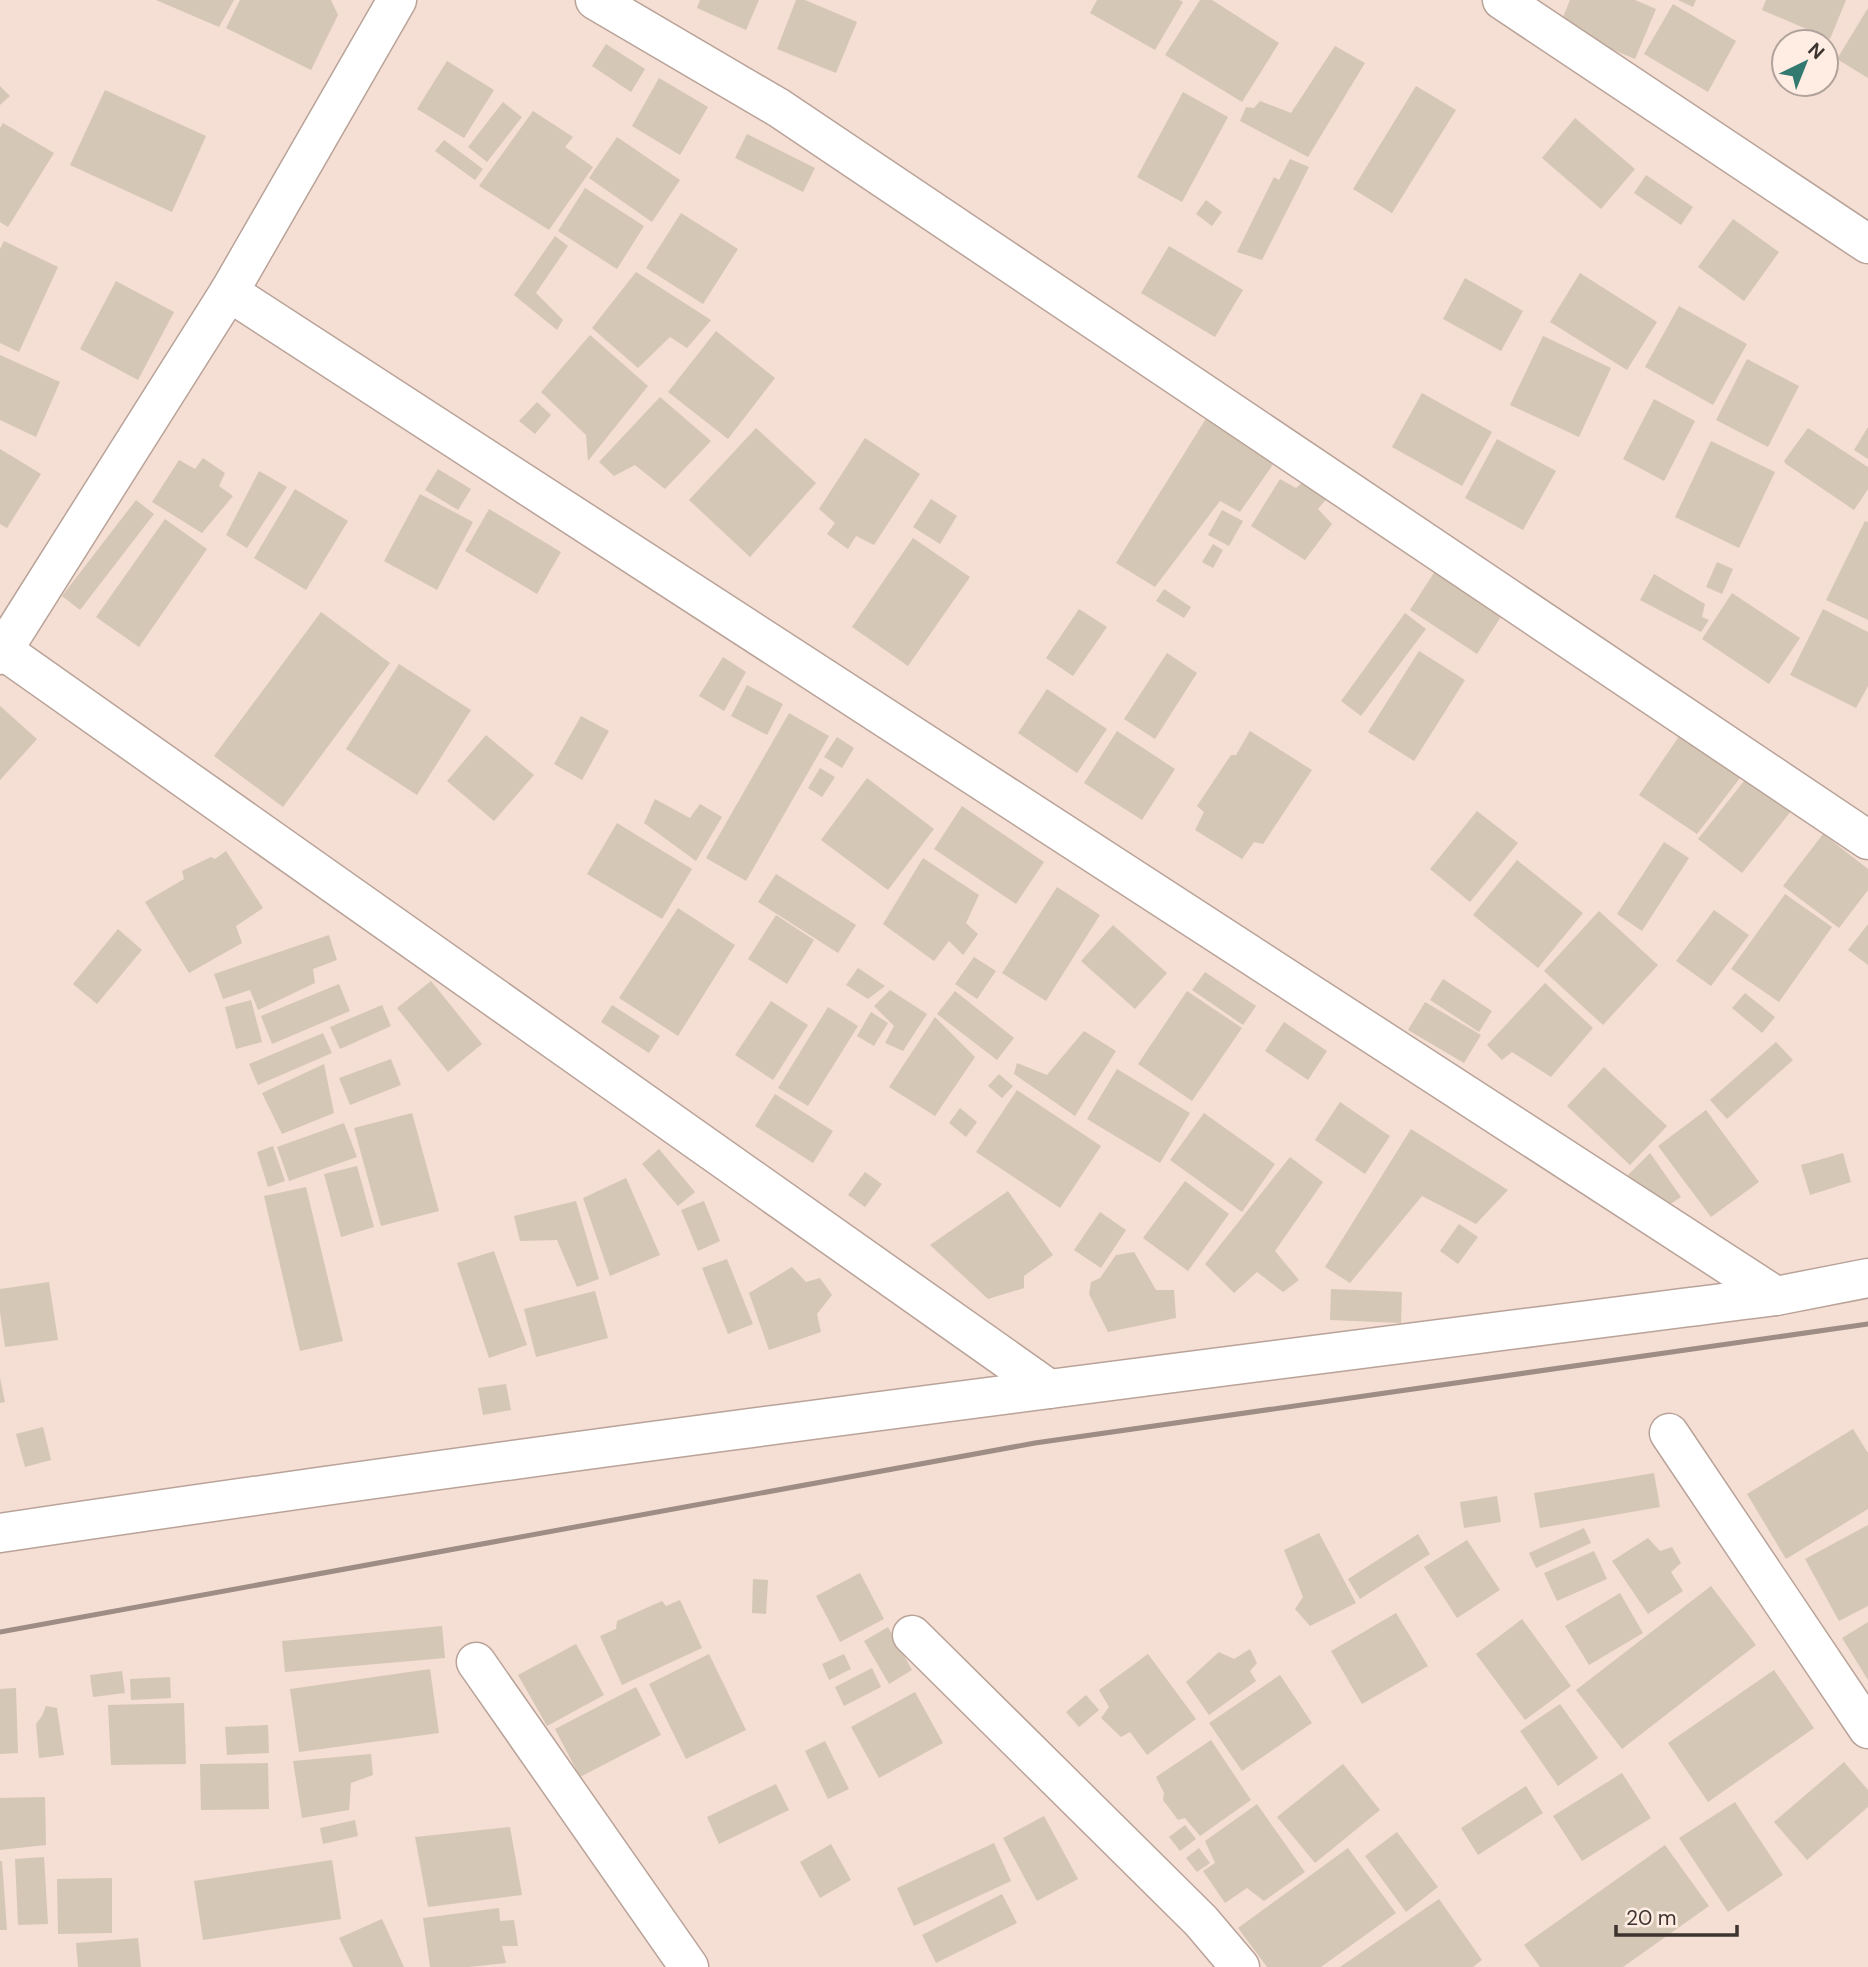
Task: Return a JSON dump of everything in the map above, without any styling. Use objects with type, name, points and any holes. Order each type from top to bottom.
[{"type":"street","points":[[397,0],[229,292],[2,653],[1049,1389]]},
{"type":"street","points":[[595,0],[779,108],[1868,840]]},
{"type":"street","points":[[1502,0],[1868,244]]},
{"type":"street","points":[[229,292],[1776,1296]]},
{"type":"street","points":[[0,1533],[299,1489],[1776,1296],[1868,1278]]},
{"type":"street","points":[[1669,1433],[1868,1729]]},
{"type":"street","points":[[912,1635],[1201,1921],[1240,1967]]},
{"type":"street","points":[[476,1662],[689,1967]]},
{"type":"building","points":[[156,0],[234,0],[219,27]]},
{"type":"building","points":[[240,0],[331,0],[338,15],[311,70],[226,28]]},
{"type":"building","points":[[700,0],[759,0],[746,30],[697,8]]},
{"type":"building","points":[[796,0],[805,0],[857,22],[836,73],[777,49]]},
{"type":"building","points":[[1097,0],[1183,2],[1155,50],[1090,13]]},
{"type":"building","points":[[1200,0],[1212,0],[1279,43],[1242,102],[1165,55]]},
{"type":"building","points":[[1570,0],[1635,0],[1656,9],[1635,59],[1559,27]]},
{"type":"building","points":[[1678,0],[1696,0],[1693,7]]},
{"type":"building","points":[[1766,0],[1846,0],[1835,28],[1804,28],[1762,10]]},
{"type":"building","points":[[1673,4],[1736,41],[1708,92],[1644,54]]},
{"type":"building","points":[[1868,8],[1868,78],[1840,61],[1840,54]]},
{"type":"building","points":[[606,44],[645,69],[631,92],[592,66]]},
{"type":"building","points":[[1335,46],[1365,63],[1308,157],[1240,121],[1246,107],[1254,108],[1260,101],[1291,113]]},
{"type":"building","points":[[447,61],[494,90],[464,138],[417,109]]},
{"type":"building","points":[[659,78],[708,107],[680,155],[632,126]]},
{"type":"building","points":[[0,86],[10,96],[0,105]]},
{"type":"building","points":[[1416,86],[1456,110],[1392,213],[1353,189]]},
{"type":"building","points":[[105,90],[206,136],[172,212],[70,165]]},
{"type":"building","points":[[1183,92],[1228,117],[1182,202],[1137,177]]},
{"type":"building","points":[[503,102],[522,117],[487,162],[468,147]]},
{"type":"building","points":[[533,111],[573,137],[565,147],[593,167],[549,230],[479,186]]},
{"type":"building","points":[[1575,118],[1635,169],[1601,209],[1542,158]]},
{"type":"building","points":[[3,123],[54,153],[8,227],[0,222],[0,128]]},
{"type":"building","points":[[747,134],[815,168],[803,192],[735,158]]},
{"type":"building","points":[[617,137],[680,180],[652,222],[589,178]]},
{"type":"building","points":[[444,140],[483,169],[475,180],[435,151]]},
{"type":"building","points":[[1290,159],[1309,167],[1262,260],[1237,252],[1274,177],[1279,180]]},
{"type":"building","points":[[1646,175],[1693,207],[1681,225],[1634,193]]},
{"type":"building","points":[[585,188],[644,226],[617,269],[558,231]]},
{"type":"building","points":[[1206,200],[1222,212],[1212,226],[1196,214]]},
{"type":"building","points":[[681,213],[738,249],[703,304],[646,268]]},
{"type":"building","points":[[1733,219],[1779,252],[1744,301],[1698,267]]},
{"type":"building","points":[[555,236],[568,246],[536,293],[563,320],[557,330],[514,295]]},
{"type":"building","points":[[4,241],[58,267],[19,352],[0,343],[0,249]]},
{"type":"building","points":[[1169,246],[1243,290],[1215,337],[1141,293]]},
{"type":"building","points":[[636,272],[711,320],[687,348],[670,337],[638,368],[592,328]]},
{"type":"building","points":[[1580,273],[1657,322],[1627,370],[1550,322]]},
{"type":"building","points":[[1465,278],[1523,311],[1501,351],[1443,319]]},
{"type":"building","points":[[116,281],[174,312],[138,380],[80,349]]},
{"type":"building","points":[[1679,306],[1747,344],[1713,405],[1645,367]]},
{"type":"building","points":[[716,331],[775,378],[728,439],[668,392]]},
{"type":"building","points":[[590,335],[648,386],[588,461],[586,435],[541,392]]},
{"type":"building","points":[[1543,336],[1611,368],[1579,437],[1510,405]]},
{"type":"building","points":[[0,355],[60,382],[36,437],[0,420]]},
{"type":"building","points":[[1747,359],[1799,386],[1768,447],[1716,420]]},
{"type":"building","points":[[1422,393],[1492,432],[1462,486],[1392,447]]},
{"type":"building","points":[[660,397],[711,441],[665,489],[635,465],[614,476],[599,462]]},
{"type":"building","points":[[1654,399],[1695,421],[1664,481],[1623,459]]},
{"type":"building","points":[[537,402],[551,415],[535,434],[519,421]]},
{"type":"building","points":[[1212,409],[1281,453],[1240,512],[1220,501],[1155,587],[1116,563]]},
{"type":"building","points":[[1868,427],[1868,459],[1854,450]]},
{"type":"building","points":[[756,428],[816,483],[750,557],[689,500]]},
{"type":"building","points":[[1808,428],[1868,467],[1868,489],[1854,510],[1784,461]]},
{"type":"building","points":[[865,438],[920,474],[874,545],[856,536],[848,549],[827,534],[835,523],[819,509]]},
{"type":"building","points":[[1497,439],[1556,471],[1523,530],[1465,498]]},
{"type":"building","points":[[1711,441],[1775,472],[1739,548],[1675,517]]},
{"type":"building","points":[[0,449],[41,474],[7,528],[0,524]]},
{"type":"building","points":[[203,458],[225,473],[219,486],[233,496],[202,533],[152,502],[179,460],[195,469]]},
{"type":"building","points":[[438,469],[471,489],[458,510],[425,490]]},
{"type":"building","points":[[259,471],[287,487],[247,548],[226,535]]},
{"type":"building","points":[[1308,478],[1330,495],[1318,509],[1332,524],[1305,560],[1251,526],[1280,479],[1296,488]]},
{"type":"building","points":[[295,489],[348,521],[306,590],[254,558]]},
{"type":"building","points":[[420,494],[473,522],[437,590],[384,561]]},
{"type":"building","points":[[931,499],[957,516],[940,544],[913,527]]},
{"type":"building","points":[[136,500],[154,514],[80,610],[62,596]]},
{"type":"building","points":[[489,509],[561,552],[537,594],[465,551]]},
{"type":"building","points":[[1222,510],[1243,521],[1229,546],[1208,535]]},
{"type":"building","points":[[165,519],[207,549],[139,647],[96,617]]},
{"type":"building","points":[[1865,521],[1868,522],[1868,620],[1826,600]]},
{"type":"building","points":[[913,538],[970,577],[908,666],[852,627]]},
{"type":"building","points":[[1213,544],[1223,550],[1213,568],[1202,562]]},
{"type":"building","points":[[1717,562],[1733,569],[1722,594],[1706,587]]},
{"type":"building","points":[[1437,568],[1504,612],[1477,654],[1410,610]]},
{"type":"building","points":[[1654,574],[1705,604],[1702,617],[1709,620],[1701,632],[1640,600]]},
{"type":"building","points":[[1164,589],[1191,607],[1184,618],[1156,601]]},
{"type":"building","points":[[1732,593],[1800,638],[1769,684],[1702,639]]},
{"type":"building","points":[[1079,609],[1107,627],[1073,676],[1046,658]]},
{"type":"building","points":[[1823,609],[1868,632],[1868,686],[1856,708],[1790,675]]},
{"type":"building","points":[[321,612],[390,663],[283,807],[214,756]]},
{"type":"building","points":[[1405,613],[1426,629],[1361,716],[1341,701]]},
{"type":"building","points":[[1419,651],[1465,680],[1414,761],[1368,732]]},
{"type":"building","points":[[1167,653],[1197,673],[1155,739],[1124,719]]},
{"type":"building","points":[[723,657],[746,672],[724,711],[699,696]]},
{"type":"building","points":[[399,664],[471,710],[417,795],[346,749]]},
{"type":"building","points":[[747,685],[783,704],[767,735],[731,716]]},
{"type":"building","points":[[1047,689],[1107,729],[1077,773],[1018,733]]},
{"type":"building","points":[[0,706],[37,739],[0,780]]},
{"type":"building","points":[[789,713],[829,736],[746,881],[706,858]]},
{"type":"building","points":[[581,716],[609,731],[582,780],[554,764]]},
{"type":"building","points":[[1117,731],[1175,769],[1142,820],[1084,783]]},
{"type":"building","points":[[1250,731],[1312,770],[1263,844],[1254,842],[1242,859],[1195,830],[1204,812],[1197,806],[1231,755],[1236,755]]},
{"type":"building","points":[[1682,732],[1743,774],[1697,834],[1639,795]]},
{"type":"building","points":[[486,735],[534,775],[494,821],[447,781]]},
{"type":"building","points":[[837,737],[854,748],[842,768],[824,757]]},
{"type":"building","points":[[820,768],[835,777],[822,797],[808,788]]},
{"type":"building","points":[[1748,776],[1791,811],[1742,873],[1698,839]]},
{"type":"building","points":[[867,778],[934,829],[888,890],[821,840]]},
{"type":"building","points":[[655,799],[690,818],[700,804],[722,817],[696,861],[644,823]]},
{"type":"building","points":[[962,806],[1044,862],[1016,904],[934,849]]},
{"type":"building","points":[[1477,811],[1518,843],[1470,902],[1430,869]]},
{"type":"building","points":[[617,823],[692,869],[662,919],[587,874]]},
{"type":"building","points":[[1823,834],[1868,869],[1868,890],[1839,928],[1783,886]]},
{"type":"building","points":[[1664,842],[1689,858],[1642,931],[1617,914]]},
{"type":"building","points":[[226,851],[263,908],[236,926],[242,943],[189,973],[145,902],[184,879],[182,871],[211,857],[215,859]]},
{"type":"building","points":[[923,858],[979,895],[966,923],[978,934],[963,955],[949,941],[934,961],[883,924]]},
{"type":"building","points":[[1517,860],[1583,913],[1538,968],[1473,915]]},
{"type":"building","points":[[776,874],[856,925],[838,953],[758,902]]},
{"type":"building","points":[[1057,887],[1100,915],[1046,1001],[1002,973]]},
{"type":"building","points":[[1785,894],[1832,927],[1779,1002],[1731,969]]},
{"type":"building","points":[[678,908],[735,945],[678,1036],[619,998]]},
{"type":"building","points":[[1714,910],[1749,935],[1711,986],[1676,961]]},
{"type":"building","points":[[1599,911],[1658,965],[1603,1025],[1544,971]]},
{"type":"building","points":[[776,915],[814,940],[787,984],[748,959]]},
{"type":"building","points":[[1868,924],[1868,965],[1848,950]]},
{"type":"building","points":[[1113,925],[1167,973],[1135,1009],[1081,961]]},
{"type":"building","points":[[118,929],[142,950],[97,1004],[73,984]]},
{"type":"building","points":[[329,935],[337,960],[313,969],[315,983],[258,1010],[250,990],[223,999],[214,974]]},
{"type":"building","points":[[974,957],[996,971],[977,999],[955,984]]},
{"type":"building","points":[[858,968],[885,986],[868,999],[846,985]]},
{"type":"building","points":[[1205,972],[1256,1006],[1243,1025],[1192,990]]},
{"type":"building","points":[[1443,979],[1492,1011],[1479,1032],[1430,1000]]},
{"type":"building","points":[[431,981],[482,1044],[448,1072],[397,1008]]},
{"type":"building","points":[[1545,983],[1593,1028],[1551,1077],[1512,1052],[1502,1060],[1487,1045]]},
{"type":"building","points":[[339,984],[350,1011],[272,1044],[261,1016]]},
{"type":"building","points":[[890,990],[927,1014],[903,1051],[885,1043],[894,1026],[874,1006]]},
{"type":"building","points":[[955,991],[1014,1038],[997,1060],[937,1014]]},
{"type":"building","points":[[1187,991],[1242,1028],[1192,1101],[1138,1064]]},
{"type":"building","points":[[1745,993],[1775,1017],[1762,1033],[1732,1008]]},
{"type":"building","points":[[251,1000],[262,1042],[236,1049],[225,1007]]},
{"type":"building","points":[[771,1001],[808,1025],[773,1080],[735,1055]]},
{"type":"building","points":[[1425,1002],[1481,1035],[1464,1063],[1408,1030]]},
{"type":"building","points":[[382,1005],[391,1026],[340,1049],[330,1027]]},
{"type":"building","points":[[612,1005],[660,1036],[649,1053],[601,1022]]},
{"type":"building","points":[[828,1007],[858,1026],[808,1106],[778,1088]]},
{"type":"building","points":[[871,1012],[888,1023],[874,1046],[857,1036]]},
{"type":"building","points":[[935,1017],[975,1057],[935,1116],[889,1087]]},
{"type":"building","points":[[1284,1022],[1327,1051],[1308,1080],[1265,1051]]},
{"type":"building","points":[[1084,1031],[1116,1051],[1075,1116],[1014,1074],[1017,1063],[1047,1075]]},
{"type":"building","points":[[323,1033],[332,1053],[258,1085],[249,1064]]},
{"type":"building","points":[[1776,1042],[1793,1060],[1727,1119],[1710,1100]]},
{"type":"building","points":[[391,1059],[401,1085],[350,1105],[339,1078]]},
{"type":"building","points":[[324,1064],[334,1113],[282,1134],[262,1093]]},
{"type":"building","points":[[1604,1067],[1667,1126],[1630,1165],[1567,1106]]},
{"type":"building","points":[[1117,1069],[1190,1113],[1160,1163],[1087,1119]]},
{"type":"building","points":[[999,1074],[1013,1086],[1002,1098],[988,1086]]},
{"type":"building","points":[[1017,1090],[1101,1146],[1060,1208],[976,1152]]},
{"type":"building","points":[[775,1094],[833,1131],[813,1163],[755,1126]]},
{"type":"building","points":[[1340,1102],[1390,1136],[1365,1174],[1315,1140]]},
{"type":"building","points":[[960,1108],[977,1122],[966,1137],[949,1123]]},
{"type":"building","points":[[1706,1110],[1759,1182],[1711,1217],[1658,1146]]},
{"type":"building","points":[[412,1113],[439,1211],[381,1226],[354,1128]]},
{"type":"building","points":[[1204,1113],[1275,1164],[1242,1212],[1170,1160]]},
{"type":"building","points":[[344,1123],[357,1157],[289,1181],[277,1147]]},
{"type":"building","points":[[1411,1129],[1508,1190],[1476,1224],[1422,1196],[1350,1283],[1325,1267]]},
{"type":"building","points":[[273,1146],[285,1181],[268,1187],[257,1152]]},
{"type":"building","points":[[659,1149],[695,1192],[678,1206],[642,1164]]},
{"type":"building","points":[[1650,1153],[1681,1197],[1663,1209],[1627,1176]]},
{"type":"building","points":[[1843,1153],[1851,1182],[1810,1195],[1801,1165]]},
{"type":"building","points":[[1290,1157],[1323,1182],[1275,1251],[1299,1280],[1283,1292],[1257,1272],[1234,1293],[1205,1264]]},
{"type":"building","points":[[357,1166],[374,1227],[341,1237],[324,1174]]},
{"type":"building","points":[[865,1172],[882,1184],[865,1207],[848,1195]]},
{"type":"building","points":[[626,1178],[660,1255],[610,1276],[583,1198]]},
{"type":"building","points":[[1185,1181],[1229,1214],[1188,1271],[1143,1238]]},
{"type":"building","points":[[306,1187],[343,1341],[300,1351],[264,1196]]},
{"type":"building","points":[[1008,1191],[1053,1255],[1024,1276],[1024,1288],[988,1299],[930,1245]]},
{"type":"building","points":[[576,1201],[599,1279],[577,1287],[557,1240],[520,1241],[514,1216]]},
{"type":"building","points":[[704,1201],[720,1241],[698,1251],[681,1210]]},
{"type":"building","points":[[1100,1212],[1126,1230],[1101,1268],[1074,1250]]},
{"type":"building","points":[[1459,1224],[1478,1237],[1458,1264],[1440,1251]]},
{"type":"building","points":[[494,1251],[527,1345],[489,1358],[457,1263]]},
{"type":"building","points":[[1134,1252],[1156,1290],[1174,1290],[1176,1318],[1108,1332],[1089,1294],[1091,1282],[1100,1278],[1116,1255]]},
{"type":"building","points":[[727,1259],[753,1324],[728,1334],[702,1268]]},
{"type":"building","points":[[792,1267],[806,1282],[820,1278],[832,1295],[817,1314],[821,1332],[769,1350],[749,1293]]},
{"type":"building","points":[[49,1282],[58,1340],[5,1347],[0,1289]]},
{"type":"building","points":[[1331,1289],[1402,1292],[1401,1323],[1330,1320]]},
{"type":"building","points":[[595,1291],[608,1338],[536,1357],[524,1309]]},
{"type":"building","points":[[0,1378],[5,1402],[0,1403]]},
{"type":"building","points":[[506,1384],[511,1410],[483,1415],[478,1388]]},
{"type":"building","points":[[43,1427],[51,1460],[25,1467],[16,1434]]},
{"type":"building","points":[[1853,1429],[1868,1453],[1868,1509],[1786,1559],[1747,1494]]},
{"type":"building","points":[[1654,1473],[1660,1507],[1540,1528],[1534,1493]]},
{"type":"building","points":[[1497,1496],[1501,1522],[1464,1528],[1460,1502]]},
{"type":"building","points":[[1868,1525],[1868,1606],[1839,1621],[1805,1559]]},
{"type":"building","points":[[1584,1528],[1591,1543],[1536,1568],[1529,1553]]},
{"type":"building","points":[[1319,1533],[1356,1603],[1310,1626],[1295,1609],[1303,1597],[1284,1550]]},
{"type":"building","points":[[1418,1534],[1430,1554],[1360,1599],[1348,1579]]},
{"type":"building","points":[[1648,1538],[1660,1551],[1672,1547],[1681,1563],[1671,1572],[1683,1591],[1648,1614],[1612,1561]]},
{"type":"building","points":[[1467,1540],[1500,1590],[1457,1618],[1424,1567]]},
{"type":"building","points":[[1594,1551],[1607,1579],[1557,1601],[1544,1573]]},
{"type":"building","points":[[860,1573],[884,1619],[840,1642],[816,1596]]},
{"type":"building","points":[[753,1579],[768,1580],[766,1614],[752,1613]]},
{"type":"building","points":[[1711,1586],[1756,1645],[1622,1749],[1576,1690]]},
{"type":"building","points":[[1620,1593],[1643,1633],[1589,1665],[1565,1626]]},
{"type":"building","points":[[680,1600],[702,1648],[622,1685],[600,1636],[616,1629],[617,1621],[662,1601],[666,1606]]},
{"type":"building","points":[[1396,1613],[1428,1666],[1362,1704],[1331,1651]]},
{"type":"building","points":[[1522,1619],[1571,1686],[1525,1720],[1476,1654]]},
{"type":"building","points":[[1868,1622],[1868,1680],[1842,1638]]},
{"type":"building","points":[[442,1626],[445,1658],[285,1672],[282,1641]]},
{"type":"building","points":[[888,1627],[912,1670],[889,1684],[864,1641]]},
{"type":"building","points":[[576,1644],[604,1695],[547,1726],[518,1675]]},
{"type":"building","points":[[1250,1649],[1257,1663],[1250,1671],[1256,1681],[1209,1715],[1186,1682],[1219,1652],[1234,1659]]},
{"type":"building","points":[[709,1654],[746,1730],[686,1759],[649,1684]]},
{"type":"building","points":[[844,1654],[851,1669],[829,1680],[822,1664]]},
{"type":"building","points":[[1148,1654],[1196,1719],[1147,1755],[1130,1732],[1121,1737],[1101,1718],[1109,1707],[1099,1690]]},
{"type":"building","points":[[872,1668],[881,1687],[844,1706],[835,1687]]},
{"type":"building","points":[[430,1669],[439,1733],[299,1752],[290,1689]]},
{"type":"building","points":[[1774,1670],[1814,1728],[1708,1802],[1668,1743]]},
{"type":"building","points":[[122,1671],[125,1693],[93,1697],[90,1675]]},
{"type":"building","points":[[1280,1675],[1312,1723],[1242,1771],[1209,1723]]},
{"type":"building","points":[[170,1677],[171,1698],[131,1700],[130,1679]]},
{"type":"building","points":[[636,1687],[661,1735],[580,1777],[555,1729]]},
{"type":"building","points":[[16,1688],[18,1753],[0,1754],[0,1689]]},
{"type":"building","points":[[915,1692],[943,1743],[879,1778],[851,1727]]},
{"type":"building","points":[[1086,1695],[1099,1710],[1079,1727],[1066,1712]]},
{"type":"building","points":[[184,1703],[186,1764],[111,1765],[108,1705]]},
{"type":"building","points":[[1560,1704],[1598,1758],[1558,1786],[1520,1731]]},
{"type":"building","points":[[46,1706],[57,1708],[64,1755],[39,1758],[36,1724]]},
{"type":"building","points":[[268,1725],[269,1753],[227,1755],[225,1727]]},
{"type":"building","points":[[1211,1740],[1251,1800],[1200,1836],[1185,1818],[1178,1820],[1163,1800],[1164,1793],[1156,1777]]},
{"type":"building","points":[[825,1741],[849,1789],[828,1799],[805,1751]]},
{"type":"building","points":[[371,1754],[373,1775],[351,1783],[349,1810],[302,1818],[293,1761]]},
{"type":"building","points":[[1844,1762],[1868,1790],[1868,1807],[1807,1860],[1774,1822]]},
{"type":"building","points":[[268,1763],[269,1809],[201,1810],[200,1764]]},
{"type":"building","points":[[1343,1764],[1380,1810],[1315,1863],[1277,1817]]},
{"type":"building","points":[[1622,1773],[1651,1818],[1582,1861],[1553,1816]]},
{"type":"building","points":[[776,1784],[789,1810],[719,1844],[707,1817]]},
{"type":"building","points":[[1526,1786],[1543,1813],[1478,1855],[1461,1828]]},
{"type":"building","points":[[45,1797],[46,1845],[0,1850],[0,1798]]},
{"type":"building","points":[[1735,1802],[1783,1875],[1728,1912],[1679,1838]]},
{"type":"building","points":[[1257,1804],[1305,1872],[1264,1901],[1247,1888],[1225,1903],[1203,1871],[1215,1863],[1205,1841]]},
{"type":"building","points":[[1044,1816],[1078,1879],[1037,1901],[1003,1838]]},
{"type":"building","points":[[355,1820],[358,1836],[323,1844],[320,1828]]},
{"type":"building","points":[[1185,1825],[1196,1839],[1180,1851],[1169,1837]]},
{"type":"building","points":[[510,1827],[522,1895],[428,1907],[415,1837]]},
{"type":"building","points":[[1397,1832],[1438,1887],[1406,1912],[1365,1856]]},
{"type":"building","points":[[994,1843],[1011,1881],[914,1926],[897,1888]]},
{"type":"building","points":[[831,1844],[851,1880],[820,1898],[800,1862]]},
{"type":"building","points":[[1665,1845],[1709,1906],[1623,1967],[1540,1967],[1524,1945]]},
{"type":"building","points":[[1199,1848],[1210,1863],[1197,1872],[1186,1858]]},
{"type":"building","points":[[1348,1848],[1396,1913],[1321,1967],[1267,1967],[1238,1928]]},
{"type":"building","points":[[44,1857],[48,1924],[18,1925],[15,1859]]},
{"type":"building","points":[[332,1860],[341,1919],[203,1940],[194,1881]]},
{"type":"building","points":[[2,1861],[7,1930],[0,1930]]},
{"type":"building","points":[[112,1878],[112,1933],[58,1934],[57,1879]]},
{"type":"building","points":[[1002,1894],[1017,1923],[936,1963],[922,1935]]},
{"type":"building","points":[[1439,1899],[1482,1960],[1473,1967],[1340,1967]]},
{"type":"building","points":[[499,1908],[500,1921],[514,1920],[518,1946],[502,1946],[506,1963],[430,1967],[423,1918]]},
{"type":"building","points":[[382,1919],[404,1967],[353,1967],[339,1938]]},
{"type":"building","points":[[138,1938],[141,1967],[78,1967],[76,1943]]},
{"type":"railway","points":[[0,1632],[1035,1443],[1868,1324]]}]
